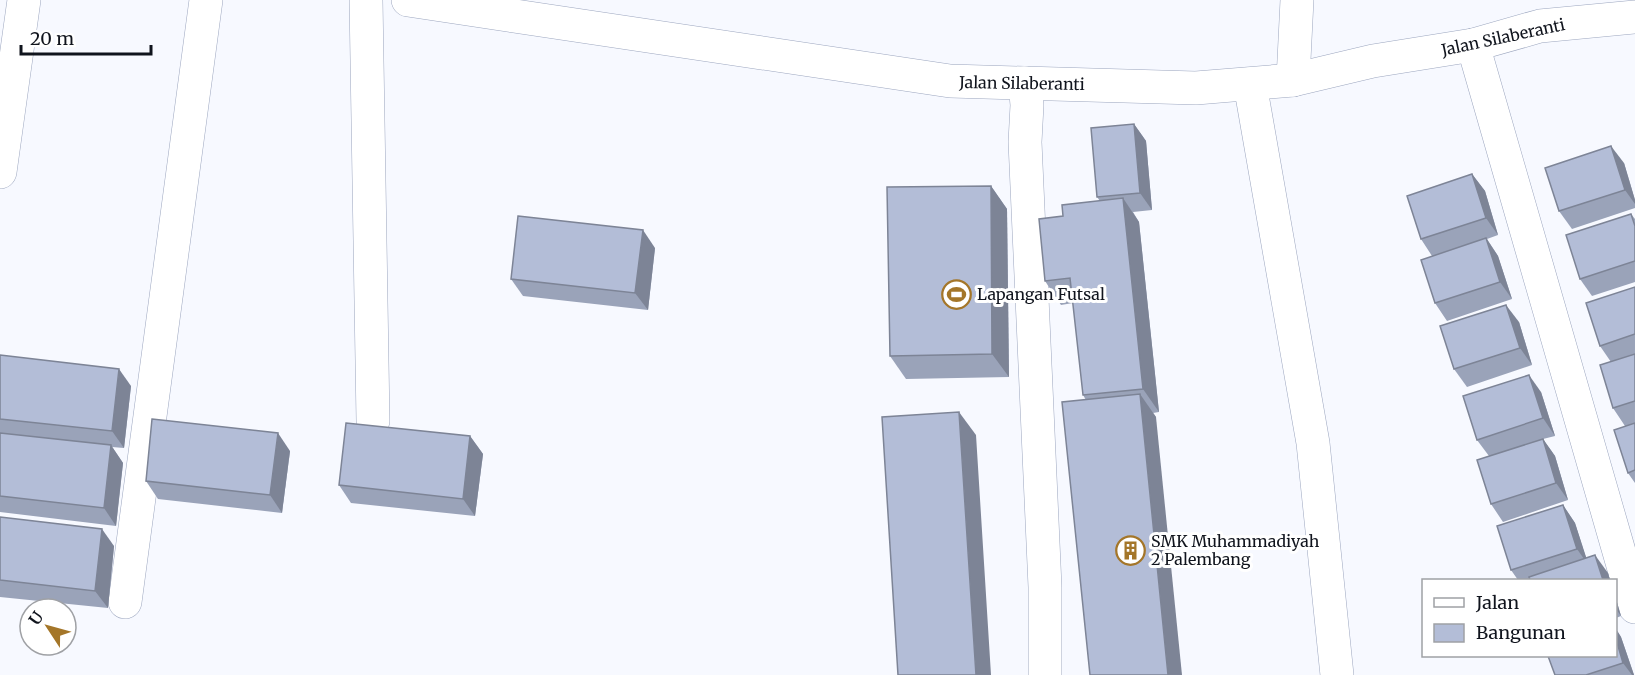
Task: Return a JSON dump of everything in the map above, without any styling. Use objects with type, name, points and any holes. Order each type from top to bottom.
[{"type":"street","points":[[0,172],[24,0]]},
{"type":"street","points":[[125,602],[207,0]]},
{"type":"street","points":[[366,0],[373,421]]},
{"type":"street","name":"Jalan Silaberanti","points":[[408,0],[950,81],[1196,88],[1293,80],[1373,61],[1473,45],[1537,13],[1635,17]]},
{"type":"street","points":[[1293,80],[1297,0]]},
{"type":"street","points":[[1473,45],[1635,607]]},
{"type":"street","points":[[1025,83],[1027,105],[1025,153],[1045,587],[1045,675]]},
{"type":"street","points":[[1250,84],[1313,443],[1337,675]]},
{"type":"building","points":[[1134,124],[1140,193],[1097,197],[1091,128]]},
{"type":"building","points":[[1611,146],[1625,190],[1559,211],[1545,168]]},
{"type":"building","points":[[1472,174],[1486,218],[1421,239],[1407,196]]},
{"type":"building","name":"Lapangan Futsal","points":[[991,186],[992,354],[890,356],[887,187]]},
{"type":"building","points":[[1123,198],[1143,389],[1083,395],[1070,278],[1045,281],[1039,219],[1063,216],[1062,205]]},
{"type":"building","points":[[1631,214],[1635,226],[1635,261],[1580,279],[1566,235]]},
{"type":"building","points":[[518,216],[643,230],[635,293],[511,279]]},
{"type":"building","points":[[1486,238],[1500,282],[1435,303],[1421,260]]},
{"type":"building","points":[[1635,287],[1635,334],[1600,346],[1586,303]]},
{"type":"building","points":[[1506,305],[1520,348],[1454,369],[1440,326]]},
{"type":"building","points":[[1635,354],[1635,401],[1613,408],[1600,365]]},
{"type":"building","points":[[0,355],[119,369],[112,431],[0,419]]},
{"type":"building","points":[[1529,375],[1543,418],[1477,440],[1463,396]]},
{"type":"building","name":"SMK Muhammadiyah 2 Palembang","points":[[1140,394],[1168,675],[1090,675],[1062,402]]},
{"type":"building","points":[[959,412],[976,675],[898,675],[882,417]]},
{"type":"building","points":[[152,419],[278,433],[270,495],[146,481]]},
{"type":"building","points":[[346,423],[470,436],[463,499],[339,485]]},
{"type":"building","points":[[1635,423],[1635,470],[1628,473],[1614,430]]},
{"type":"building","points":[[0,433],[111,445],[104,508],[0,496]]},
{"type":"building","points":[[1543,439],[1556,483],[1491,504],[1477,460]]},
{"type":"building","points":[[1563,505],[1577,549],[1511,570],[1497,526]]},
{"type":"building","points":[[0,517],[102,529],[95,591],[0,580]]},
{"type":"building","points":[[1595,555],[1603,579],[1530,579],[1529,577]]},
{"type":"building","points":[[1617,642],[1623,663],[1586,675],[1555,675],[1548,657],[1617,657]]},
{"type":"place","name":"Lapangan Futsal","points":[[956,294]]},
{"type":"place","name":"SMK Muhammadiyah 2 Palembang","points":[[1130,550]]}]
